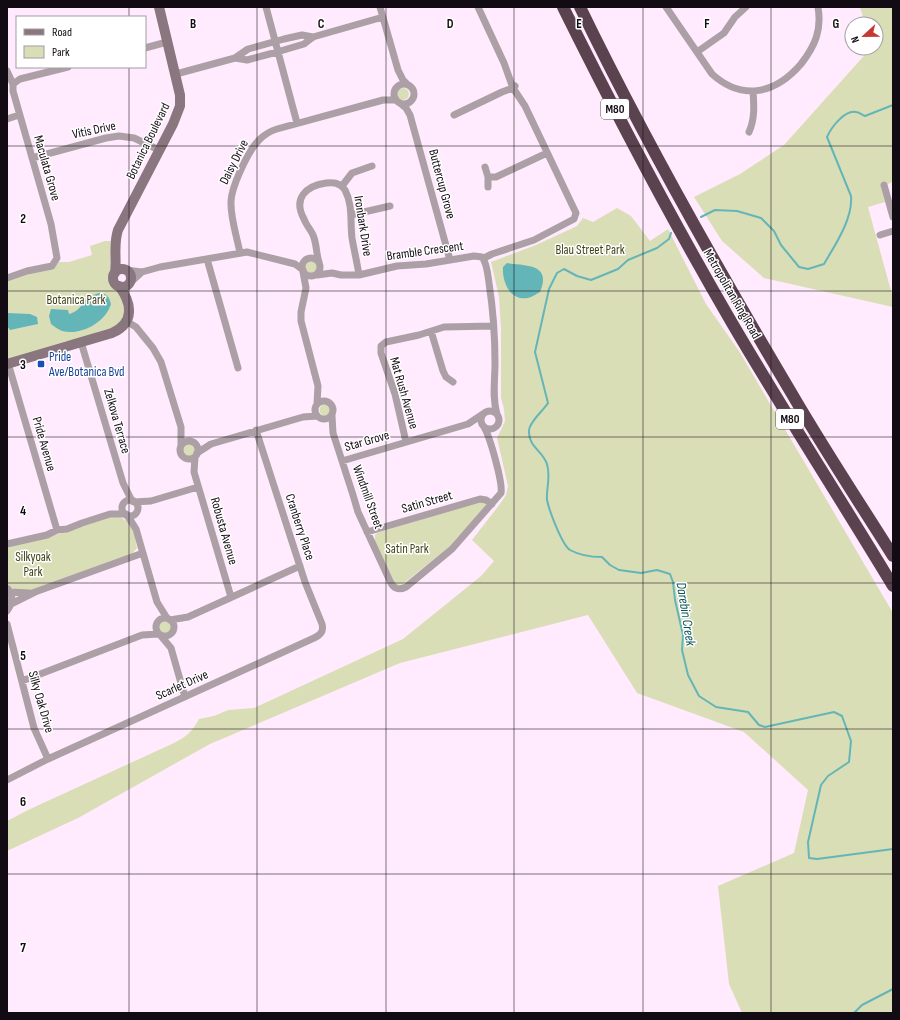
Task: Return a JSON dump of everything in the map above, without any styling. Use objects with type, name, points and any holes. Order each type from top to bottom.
[{"type":"highway","name":"Metropolitan Ring Road","points":[[563,7],[601,83],[690,250],[737,331],[893,586]]},
{"type":"highway","name":"Metropolitan Ring Road","points":[[580,7],[702,240],[793,396],[893,556]]},
{"type":"street","name":"Botanica Boulevard","points":[[121,271],[116,259],[115,244],[118,230],[180,106],[180,95],[176,74],[158,7]]},
{"type":"street","points":[[266,7],[274,42],[297,123]]},
{"type":"street","points":[[380,7],[398,70],[403,80],[412,90],[412,99],[407,103],[398,101],[395,90],[398,70]]},
{"type":"street","points":[[478,7],[504,63],[512,74],[514,87],[520,92],[525,106],[576,213],[574,220],[534,240],[484,258],[488,278],[493,326],[495,407],[500,420],[498,426],[495,428],[490,442]]},
{"type":"street","points":[[666,7],[707,67],[718,79],[733,87],[753,91],[779,84],[792,74],[805,59],[818,36],[820,22],[818,7]]},
{"type":"street","points":[[697,52],[724,33],[735,17],[746,7]]},
{"type":"street","points":[[235,58],[250,60],[304,44],[313,37],[383,17]]},
{"type":"street","points":[[176,74],[235,58],[248,50],[274,42],[302,35],[313,37]]},
{"type":"street","points":[[146,48],[167,42]]},
{"type":"street","points":[[13,84],[20,79],[64,68]]},
{"type":"street","name":"Maculata Grove","points":[[7,71],[13,84],[13,91],[19,115],[51,224],[57,258],[52,266],[27,271],[7,278]]},
{"type":"street","points":[[395,90],[400,85],[408,86]]},
{"type":"street","points":[[454,115],[514,87]]},
{"type":"street","name":"Daisy Drive","points":[[383,100],[395,90]]},
{"type":"street","points":[[749,132],[754,114],[753,91]]},
{"type":"street","name":"Buttercup Grove","points":[[410,115],[412,99]]},
{"type":"street","name":"Daisy Drive","points":[[240,253],[230,204],[235,183],[257,142],[270,132],[297,123],[383,100],[398,101]]},
{"type":"street","name":"Buttercup Grove","points":[[398,101],[406,108],[410,115],[450,260]]},
{"type":"street","points":[[7,119],[19,115]]},
{"type":"street","name":"Vitis Drive","points":[[32,158],[106,138],[119,136],[134,138],[159,150]]},
{"type":"street","points":[[488,177],[496,177],[547,152]]},
{"type":"street","points":[[342,186],[352,173],[372,166]]},
{"type":"street","points":[[485,167],[488,177],[488,187]]},
{"type":"street","name":"Ironbark Drive","points":[[320,264],[313,234],[301,213],[300,204],[302,196],[309,190],[325,183],[337,184],[342,186],[346,193],[351,215],[352,236],[359,275]]},
{"type":"street","points":[[884,185],[893,217]]},
{"type":"street","points":[[351,215],[390,206]]},
{"type":"street","points":[[880,235],[893,231]]},
{"type":"street","points":[[126,321],[136,327],[153,348],[165,372],[181,427],[180,454],[185,459],[190,459],[211,444],[256,430],[303,417],[319,417],[325,420],[332,416],[333,407],[327,401],[318,386],[301,321],[306,288],[303,264],[316,246]]},
{"type":"street","points":[[121,271],[142,272],[207,258],[240,253],[253,253],[295,264],[310,276],[316,275]]},
{"type":"street","name":"Bramble Crescent","points":[[316,275],[332,273],[359,275],[397,266],[426,264],[477,255],[484,258]]},
{"type":"street","points":[[207,258],[238,368]]},
{"type":"street","points":[[295,264],[307,259],[314,259],[320,264],[320,270],[306,288]]},
{"type":"street","name":"Bramble Crescent","points":[[320,264],[332,273]]},
{"type":"street","points":[[7,364],[116,331],[126,321],[129,308],[125,285],[130,274],[121,271]]},
{"type":"street","points":[[121,271],[114,281],[125,285]]},
{"type":"street","points":[[125,285],[142,272]]},
{"type":"street","name":"Mat Rush Avenue","points":[[406,442],[395,394],[385,369],[380,350],[383,344],[386,342],[414,337],[444,327],[493,326]]},
{"type":"street","points":[[431,331],[443,371],[453,382]]},
{"type":"street","name":"Zelkova Terrace","points":[[81,342],[123,484],[133,501]]},
{"type":"street","name":"Pride Avenue","points":[[7,364],[57,530]]},
{"type":"street","points":[[318,386],[315,411],[319,417]]},
{"type":"street","points":[[492,504],[501,493],[502,487],[490,442],[481,419],[494,392]]},
{"type":"street","points":[[303,417],[312,411],[317,404],[322,401],[327,401]]},
{"type":"street","points":[[484,413],[490,411],[497,414]]},
{"type":"street","name":"Star Grove","points":[[342,461],[468,424],[484,413]]},
{"type":"street","name":"Windmill Street","points":[[332,416],[333,433],[352,495],[392,586],[396,589],[406,587],[445,555],[459,542],[492,504]]},
{"type":"street","name":"Windmill Street","points":[[319,417],[333,433]]},
{"type":"street","name":"Star Grove","points":[[468,424],[484,427]]},
{"type":"street","points":[[181,427],[191,442],[196,446],[196,455]]},
{"type":"street","points":[[484,427],[490,430],[495,428]]},
{"type":"street","name":"Cranberry Place","points":[[256,430],[300,566],[323,630]]},
{"type":"street","points":[[181,445],[185,442],[211,444]]},
{"type":"street","name":"Robusta Avenue","points":[[194,472],[196,455]]},
{"type":"street","name":"Robusta Avenue","points":[[185,459],[194,472],[231,597]]},
{"type":"street","name":"Zelkova Terrace","points":[[123,484],[123,505]]},
{"type":"street","points":[[7,544],[47,535],[57,530],[67,529],[82,522],[110,514],[127,501],[151,501],[198,487]]},
{"type":"street","name":"Satin Street","points":[[367,532],[480,499],[486,500],[492,504]]},
{"type":"street","points":[[133,501],[137,505],[136,529],[157,602],[156,629],[171,648]]},
{"type":"street","points":[[110,514],[132,515],[151,501]]},
{"type":"street","points":[[123,505],[122,510],[136,529]]},
{"type":"street","points":[[9,608],[36,592],[143,553]]},
{"type":"street","points":[[22,681],[142,636],[167,636],[188,617],[300,566]]},
{"type":"street","points":[[9,591],[36,592]]},
{"type":"street","name":"Silky Oak Drive","points":[[9,591],[12,598],[9,608],[8,626],[34,728],[48,760]]},
{"type":"street","points":[[157,602],[173,624],[171,648],[185,697]]},
{"type":"street","points":[[142,636],[157,622],[164,618],[169,619],[188,617]]},
{"type":"street","name":"Scarlet Drive","points":[[7,780],[314,638],[320,635],[323,630]]},
{"type":"green space","points":[[860,7],[893,7],[893,180],[891,183],[881,186],[885,202],[868,207],[893,298],[893,307],[764,278],[722,241],[694,197],[740,174],[784,145],[864,56],[884,56],[884,16],[863,16]]},
{"type":"green space","points":[[403,88],[407,90],[409,94],[407,98],[403,100],[399,98],[397,94],[399,90]]},
{"type":"green space","name":"Blau Street Park","points":[[617,208],[631,216],[650,241],[668,229],[706,304],[739,351],[893,613],[893,1013],[742,1013],[729,984],[718,886],[794,853],[808,790],[744,732],[637,693],[588,615],[400,663],[210,744],[78,818],[7,851],[7,821],[174,743],[189,733],[199,719],[214,716],[228,710],[254,708],[403,639],[481,576],[494,561],[472,540],[506,495],[508,486],[497,438],[505,421],[501,398],[501,329],[499,297],[491,262],[536,245],[577,226],[583,218],[593,222]]},
{"type":"green space","name":"Botanica Park","points":[[105,241],[111,241],[111,279],[113,285],[120,291],[121,294],[124,309],[124,317],[122,320],[109,330],[107,329],[97,332],[96,334],[67,342],[66,341],[7,360],[7,280],[55,267],[59,262],[69,262],[92,255],[90,246]]},
{"type":"green space","points":[[311,261],[315,263],[317,267],[315,271],[311,273],[307,271],[305,267],[307,263]]},
{"type":"green space","points":[[325,404],[329,406],[331,410],[329,414],[325,416],[321,414],[319,410],[321,406]]},
{"type":"green space","points":[[189,444],[193,446],[195,450],[193,454],[189,456],[185,454],[183,450],[185,446]]},
{"type":"green space","name":"Satin Park","points":[[482,501],[486,504],[485,507],[449,547],[403,584],[397,585],[395,583],[375,541],[375,535],[377,533]]},
{"type":"green space","name":"Silkyoak Park","points":[[114,516],[125,520],[132,527],[137,548],[132,554],[32,590],[15,590],[7,585],[7,547],[32,540],[48,538],[68,532],[83,525]]},
{"type":"green space","points":[[165,621],[169,623],[171,627],[169,631],[165,633],[161,631],[159,627],[161,623]]},
{"type":"water","points":[[507,263],[529,266],[540,271],[543,276],[543,283],[540,292],[528,298],[516,297],[508,289],[504,279],[503,267]]},
{"type":"water","points":[[99,293],[107,296],[111,304],[104,317],[92,326],[69,332],[62,331],[51,324],[49,316],[51,309],[68,310],[69,314],[79,309],[83,303],[82,302]]},
{"type":"water","points":[[7,313],[30,314],[37,317],[38,324],[10,330],[7,326]]},
{"type":"waterway","name":"Darebin Creek","points":[[701,217],[715,210],[737,211],[761,218],[774,231],[781,245],[799,267],[808,269],[824,264],[842,232],[851,205],[851,196],[827,137],[838,120],[851,112],[857,112],[865,116],[893,105]]},
{"type":"waterway","name":"Darebin Creek","points":[[671,233],[669,239],[657,248],[628,260],[618,269],[591,280],[577,276],[564,269],[557,273],[549,289],[535,352],[548,403],[534,420],[529,430],[529,436],[533,445],[545,459],[547,464],[549,474],[547,500],[550,511],[563,541],[570,550],[594,557],[602,557],[610,565],[619,570],[641,573],[657,570],[670,574],[673,582],[675,600],[683,635],[682,650],[688,675],[699,696],[716,707],[748,712],[759,725],[765,727],[834,712],[842,716],[851,741],[849,762],[828,776],[821,785],[808,842],[809,858],[817,859],[893,849]]},
{"type":"waterway","name":"Darebin Creek","points":[[854,1013],[862,1005],[893,989]]},
{"type":"place","name":"Pride Ave/Botanica Bvd","points":[[41,364]]}]
